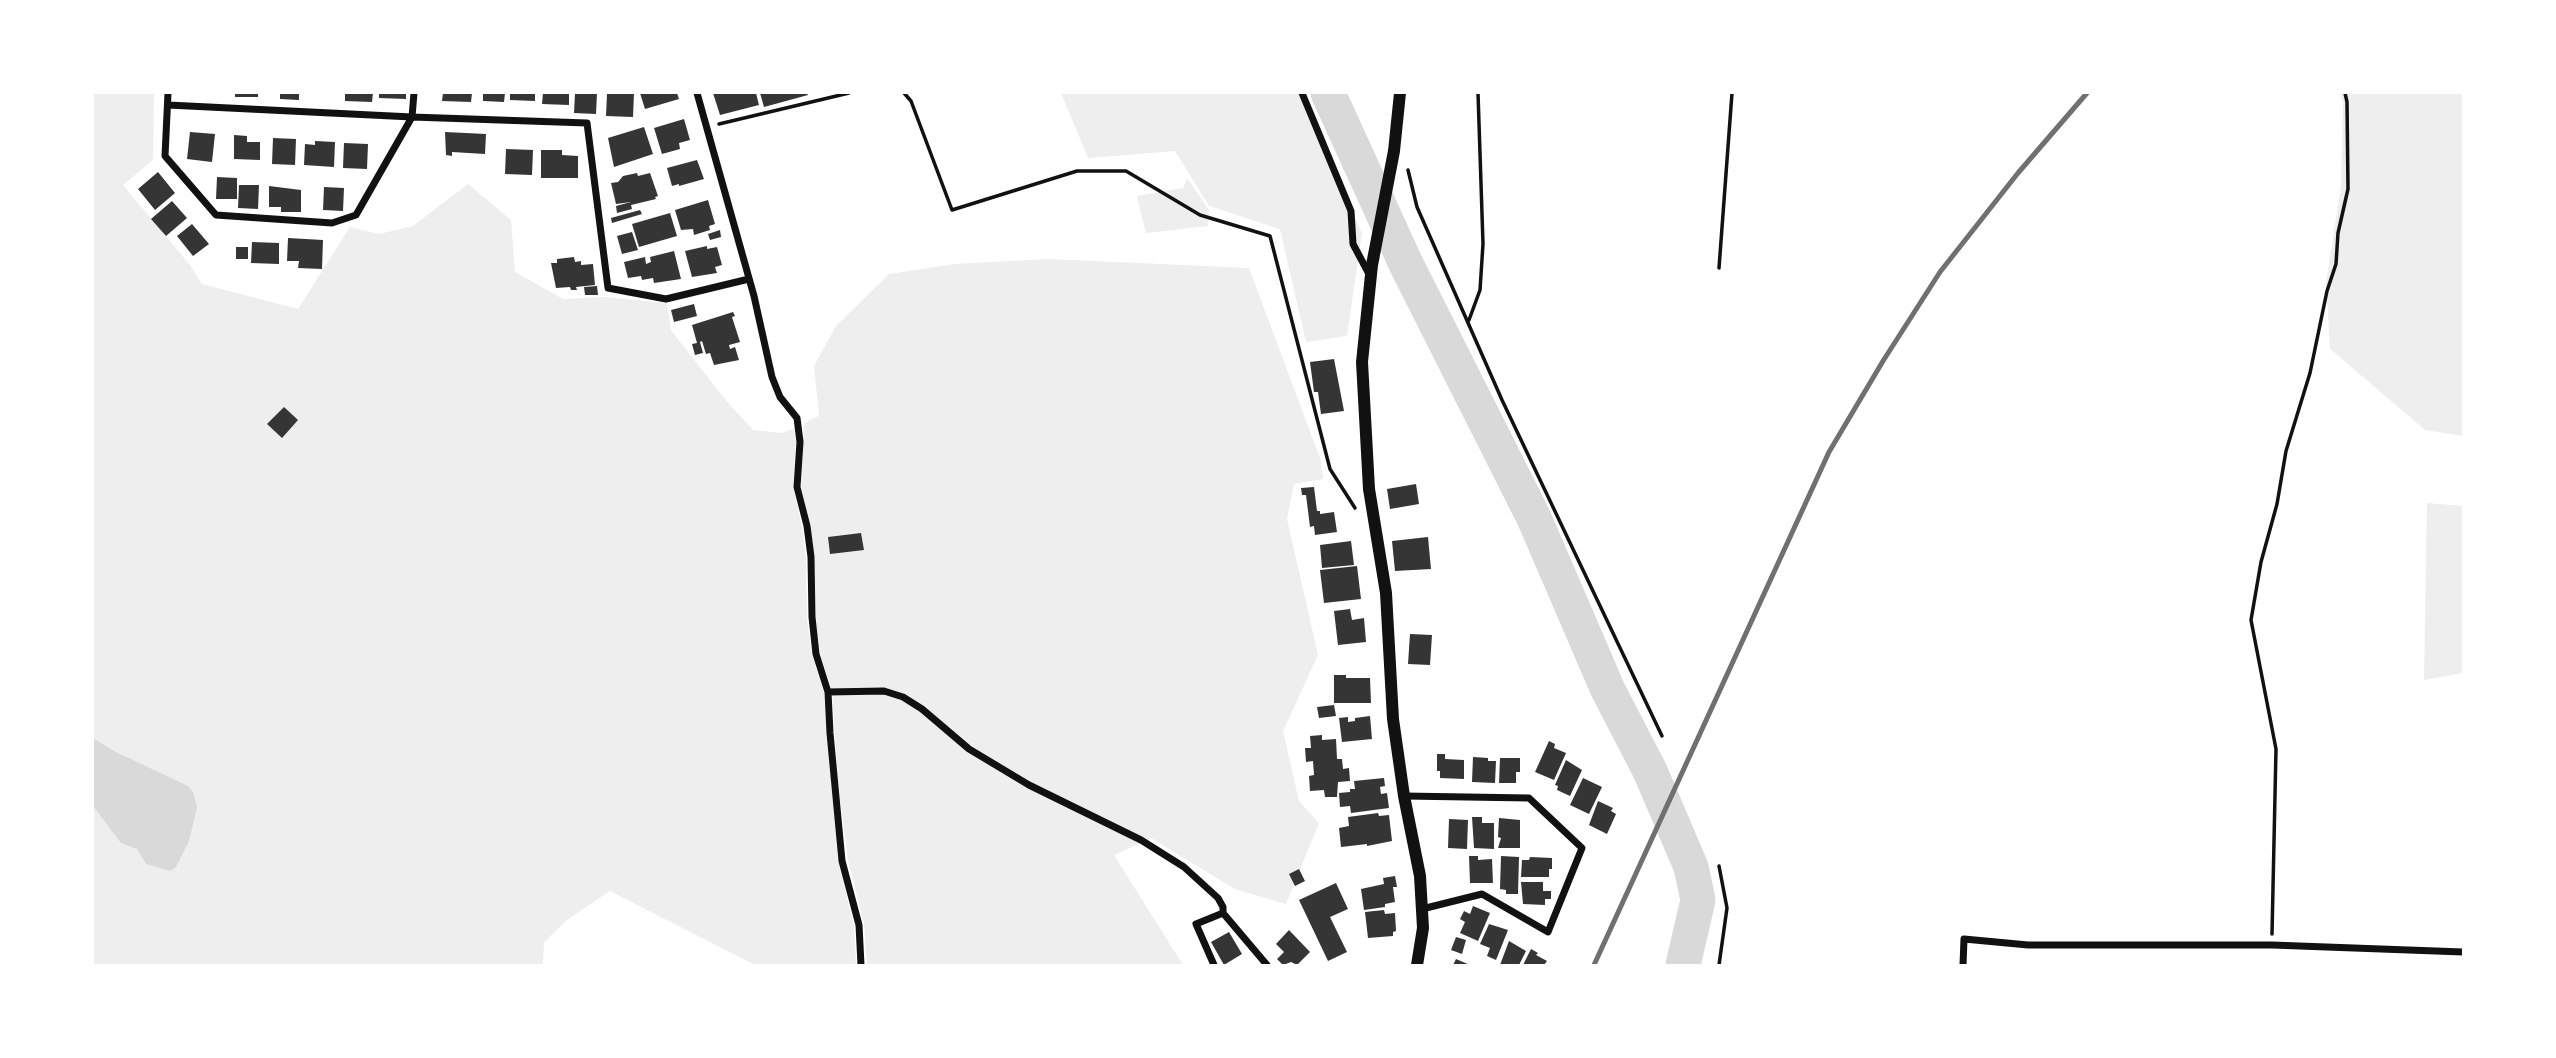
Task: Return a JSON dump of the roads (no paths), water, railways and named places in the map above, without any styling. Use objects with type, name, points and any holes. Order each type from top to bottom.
[{"type":"main road","points":[[1399,93],[1394,151],[1372,272],[1362,362],[1369,489],[1387,593],[1393,719],[1404,796],[1420,876],[1423,928],[1417,965]]},
{"type":"street","points":[[168,93],[165,156],[216,215],[332,223],[356,215],[412,117],[414,93]]},
{"type":"street","points":[[697,93],[749,279],[772,377],[780,397],[797,418],[800,442],[797,487],[807,526],[811,557],[811,617],[816,654],[828,692],[842,861],[859,925],[861,965]]},
{"type":"street","points":[[1303,93],[1351,211],[1353,244],[1372,272]]},
{"type":"street","points":[[168,105],[587,122],[608,288],[666,299],[749,279]]},
{"type":"street","points":[[828,692],[884,691],[903,697],[922,709],[969,749],[1029,785],[1141,840],[1184,867],[1219,898],[1223,913],[1267,965]]},
{"type":"street","points":[[1404,796],[1529,798],[1582,848],[1548,932],[1482,894],[1422,909]]},
{"type":"street","points":[[1214,965],[1196,924],[1223,913]]},
{"type":"street","points":[[1963,965],[1964,939],[2028,945],[2272,944],[2463,952]]},
{"type":"waterway","points":[[1328,93],[1406,264],[1534,518],[1608,690],[1650,771],[1691,867],[1698,900],[1683,965]]},
{"type":"railway","points":[[1594,965],[1829,452],[1940,272],[2018,173],[2087,93]]}]
